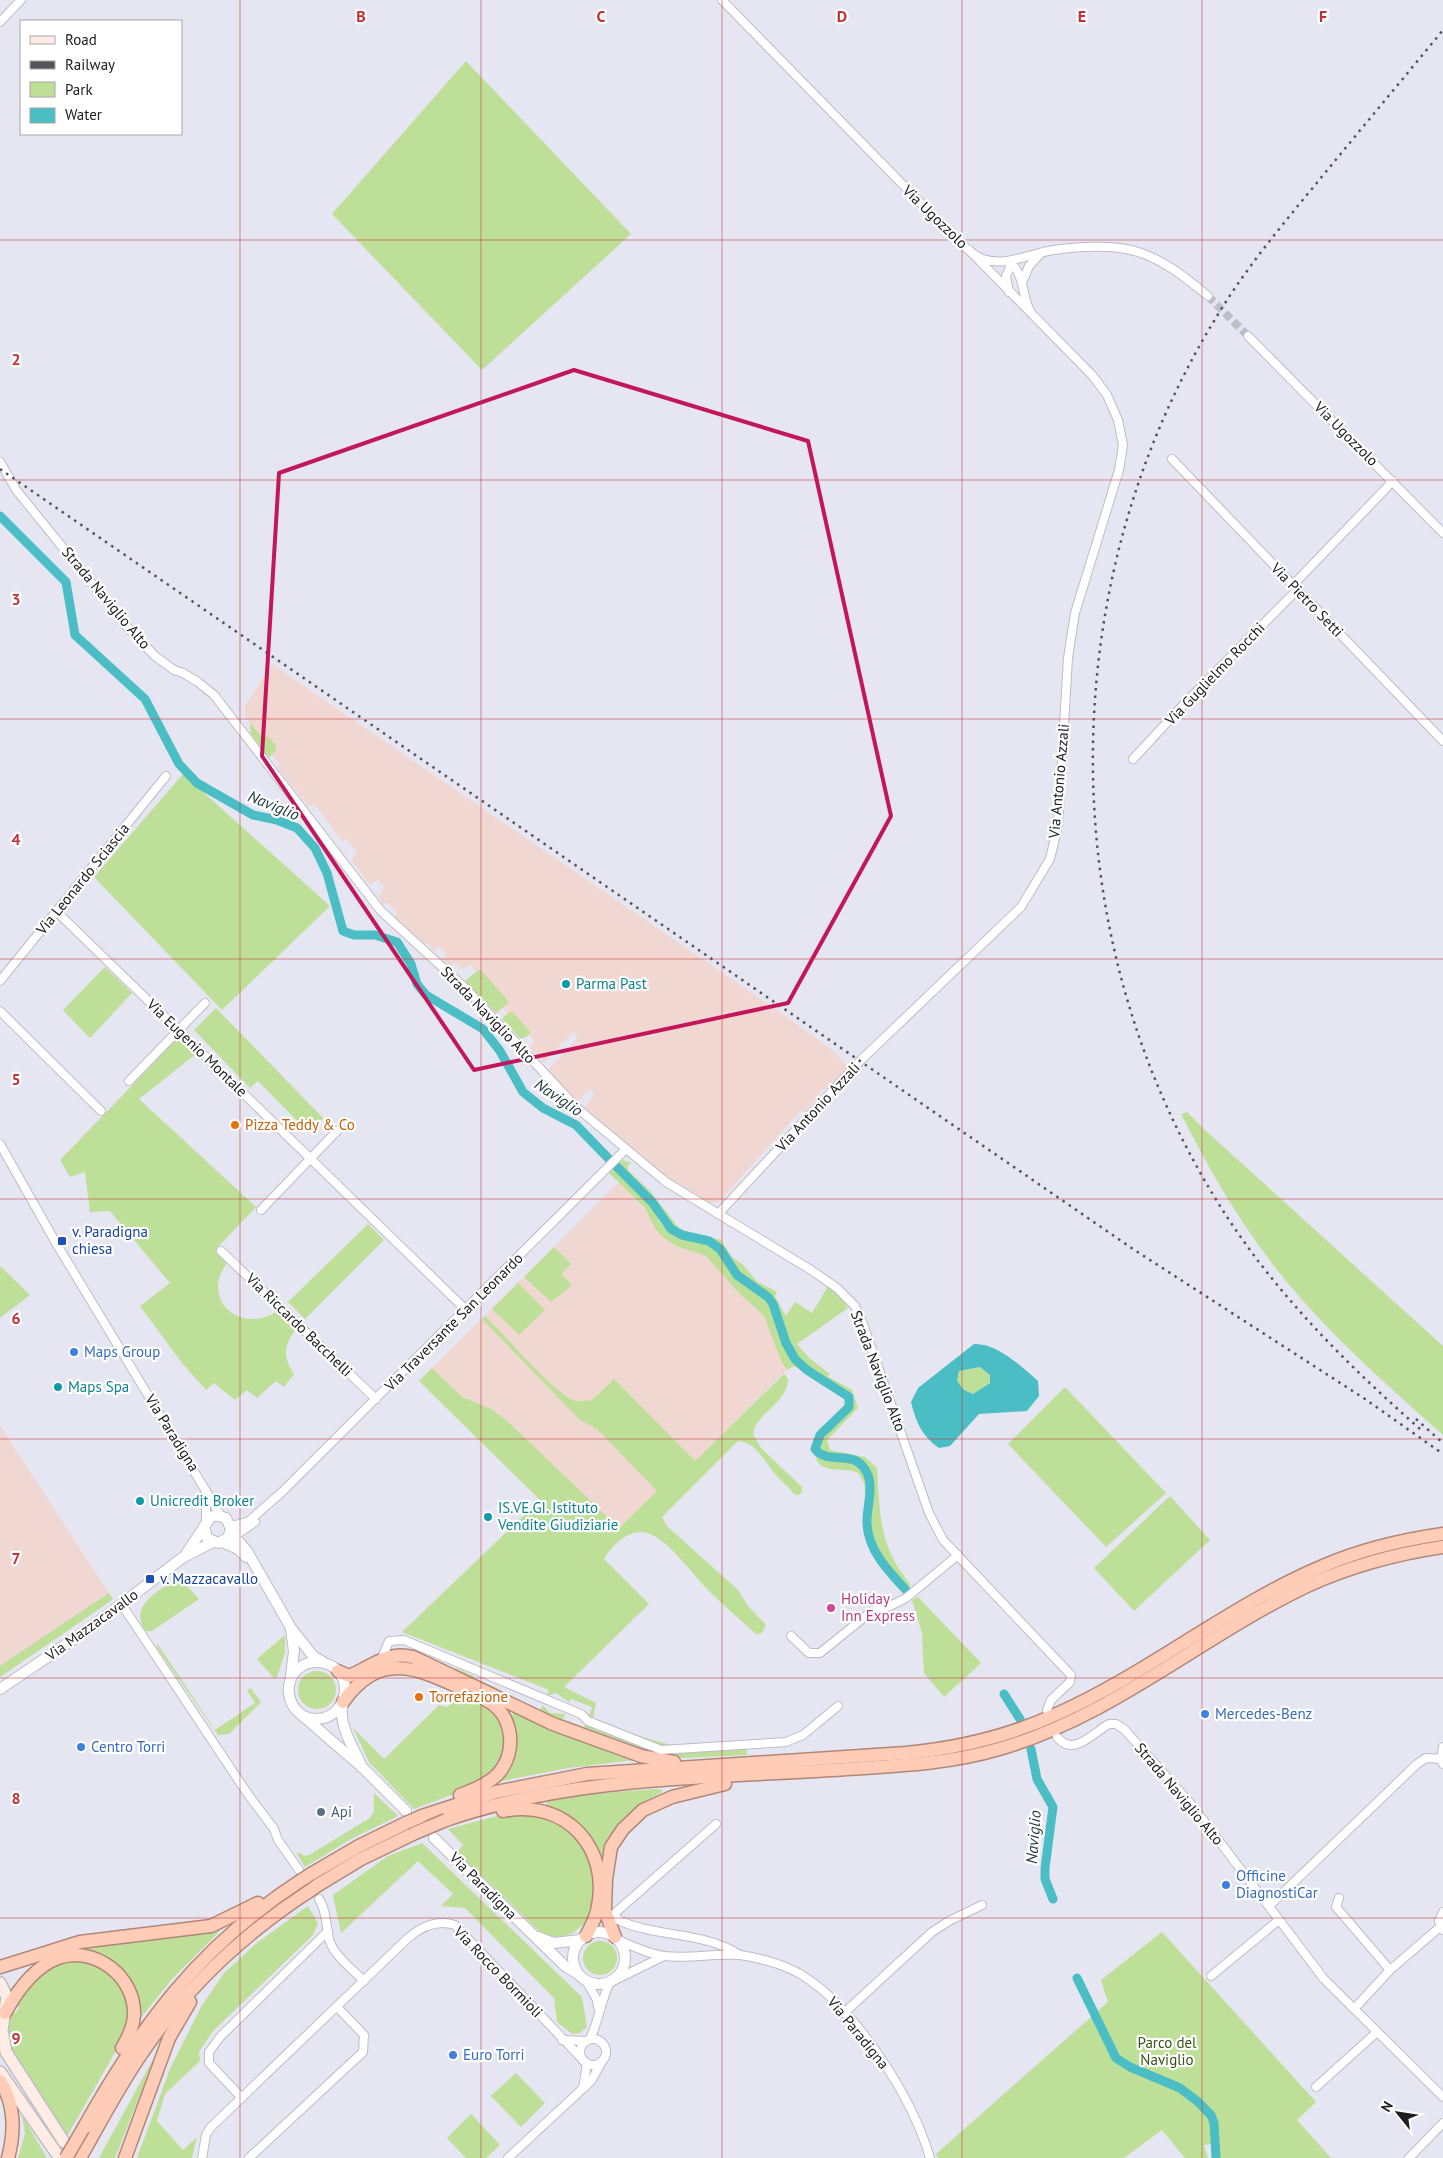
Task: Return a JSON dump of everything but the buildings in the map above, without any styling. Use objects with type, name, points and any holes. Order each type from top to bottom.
[{"type":"highway","points":[[0,1968],[80,1942],[211,1926],[306,1880],[361,1859],[446,1820],[518,1799],[592,1786],[935,1762],[984,1753],[1024,1741],[1092,1710],[1309,1585],[1443,1534]]},
{"type":"highway","points":[[410,1816],[488,1794],[569,1777],[925,1751],[970,1743],[1016,1730],[1085,1700],[1304,1574],[1356,1554],[1408,1546],[1443,1547]]},
{"type":"highway","points":[[338,1671],[349,1676],[403,1655],[431,1664],[542,1719],[641,1756],[673,1762],[730,1760],[756,1762]]},
{"type":"highway","points":[[61,2156],[85,2124],[138,2037],[184,1978],[233,1931],[306,1880],[410,1816],[474,1789],[493,1778],[508,1757],[510,1742],[508,1725],[503,1714],[495,1705],[460,1688],[409,1668],[383,1664],[366,1678],[343,1702]]},
{"type":"highway","points":[[616,1938],[605,1911],[611,1847],[623,1829],[643,1810],[672,1797],[714,1785],[814,1771]]},
{"type":"highway","points":[[446,1820],[529,1808],[552,1814],[572,1826],[591,1848],[598,1871],[597,1910],[583,1938]]},
{"type":"highway","points":[[80,2158],[128,2076],[158,2030],[193,1988],[227,1954],[264,1923],[306,1880]]},
{"type":"highway","points":[[125,2158],[162,2055],[176,2023],[227,1954]]},
{"type":"highway","points":[[3,2017],[32,1975],[59,1958],[73,1955],[94,1957],[109,1965],[121,1978],[132,2000],[133,2022],[126,2042],[92,2099],[85,2124]]},
{"type":"highway","points":[[0,2081],[8,2097],[12,2114],[12,2138],[8,2158]]},
{"type":"main road","points":[[0,1983],[7,1996],[2,2030],[6,2052],[64,2142]]},
{"type":"main road","points":[[0,2072],[61,2156]]},
{"type":"street","points":[[0,22],[21,0]]},
{"type":"street","name":"Via Ugozzolo","points":[[722,0],[858,141],[969,250],[982,259],[1014,261],[1045,252],[1089,248],[1127,250],[1152,258],[1174,270],[1208,296]]},
{"type":"street","name":"Via Antonio Azzali","points":[[718,1214],[860,1061],[1021,907],[1050,859],[1058,825],[1068,658],[1074,622],[1119,470],[1123,445],[1118,420],[1107,394],[1092,375],[1012,296],[969,250]]},
{"type":"street","points":[[1022,285],[1029,266],[1045,252]]},
{"type":"street","points":[[1012,296],[1006,282],[1014,261]]},
{"type":"street","points":[[1014,261],[1022,285],[1024,299],[1032,314]]},
{"type":"street","name":"Via Ugozzolo","points":[[1248,336],[1443,533]]},
{"type":"street","name":"Via Pietro Setti","points":[[1172,459],[1443,741]]},
{"type":"street","name":"Strada Naviglio Alto","points":[[0,462],[17,491],[127,627],[155,656],[174,670],[183,673],[202,685],[224,707],[381,910],[465,988],[518,1043],[562,1093],[625,1150],[662,1180],[811,1270],[837,1288],[855,1306],[929,1513],[943,1540],[1070,1673],[1070,1682],[1051,1700],[1047,1710]]},
{"type":"street","name":"Via Guglielmo Rocchi","points":[[1133,759],[1393,481]]},
{"type":"street","name":"Via Leonardo Sciascia","points":[[0,981],[166,776]]},
{"type":"street","name":"Via Eugenio Montale","points":[[56,911],[466,1310]]},
{"type":"street","points":[[129,1081],[205,1003]]},
{"type":"street","points":[[0,1011],[101,1111]]},
{"type":"street","points":[[261,1210],[337,1132]]},
{"type":"street","name":"Via Paradigna","points":[[0,1144],[56,1243],[222,1516],[229,1521],[231,1530],[247,1550]]},
{"type":"street","name":"Via Traversante San Leonardo","points":[[247,1529],[625,1150]]},
{"type":"street","name":"Via Riccardo Bacchelli","points":[[221,1251],[376,1399]]},
{"type":"street","name":"Via Paradigna","points":[[206,1489],[205,1524],[207,1538],[238,1549],[252,1562]]},
{"type":"street","name":"Via Traversante San Leonardo","points":[[231,1530],[248,1522],[282,1492]]},
{"type":"street","points":[[205,1524],[216,1515],[222,1516]]},
{"type":"street","name":"Via Mazzacavallo","points":[[0,1689],[122,1605],[182,1558],[197,1540],[205,1524]]},
{"type":"street","points":[[217,1542],[231,1530],[239,1534],[247,1529]]},
{"type":"street","name":"Via Paradigna","points":[[247,1529],[244,1542],[252,1562],[291,1628],[312,1656],[338,1671],[345,1684],[341,1712],[344,1724],[364,1770]]},
{"type":"street","name":"Via Mazzacavallo","points":[[182,1558],[217,1542]]},
{"type":"street","points":[[791,1636],[810,1654],[820,1653],[872,1611],[890,1606],[909,1596],[958,1555]]},
{"type":"street","points":[[122,1605],[218,1751],[274,1829],[278,1840],[306,1880]]},
{"type":"street","name":"Via Paradigna","points":[[291,1628],[294,1651],[289,1683],[291,1702],[303,1716],[364,1770],[410,1816]]},
{"type":"street","points":[[383,1664],[387,1644],[392,1639],[404,1640],[414,1646],[662,1750],[786,1742],[803,1735],[838,1706]]},
{"type":"street","points":[[403,1655],[408,1648],[414,1646]]},
{"type":"street","points":[[289,1683],[296,1671],[304,1665],[317,1662],[327,1664]]},
{"type":"street","points":[[303,1716],[317,1719],[326,1718],[338,1710],[343,1702]]},
{"type":"street","name":"Strada Naviglio Alto","points":[[1057,1737],[1066,1745],[1074,1745],[1109,1724],[1121,1727],[1192,1804],[1324,1979],[1443,2097]]},
{"type":"street","points":[[1269,1906],[1417,1764],[1426,1758],[1442,1761],[1443,1747]]},
{"type":"street","name":"Via Paradigna","points":[[716,1824],[615,1913],[618,1920],[634,1927],[708,1941],[731,1949],[740,1956]]},
{"type":"street","name":"Via Paradigna","points":[[434,1838],[565,1966],[587,1982],[603,1984],[613,1981],[664,1956]]},
{"type":"street","points":[[1339,1898],[1336,1907],[1390,1970]]},
{"type":"street","points":[[319,1899],[326,1914],[330,1942],[336,1952],[364,1981]]},
{"type":"street","points":[[844,2013],[932,1932],[982,1905]]},
{"type":"street","points":[[1354,2009],[1390,1970],[1426,1937],[1442,1929],[1439,1921],[1443,1912]]},
{"type":"street","points":[[1211,1976],[1279,1920]]},
{"type":"street","name":"Via Rocco Bormioli","points":[[202,2158],[206,2136],[210,2128],[240,2097],[414,1934],[424,1927],[446,1922],[455,1925],[562,2040]]},
{"type":"street","points":[[240,2097],[209,2063],[209,2052],[220,2036],[328,1931]]},
{"type":"street","name":"Via Paradigna","points":[[532,1934],[553,1943],[600,1933],[664,1956],[740,1956],[772,1962],[807,1978],[844,2013],[899,2084],[925,2139],[930,2158]]},
{"type":"street","points":[[578,1974],[573,1956],[583,1938]]},
{"type":"street","points":[[583,2088],[585,2063],[580,2048],[588,2040],[597,2025],[599,2009],[613,1981],[625,1965],[623,1947],[616,1938]]},
{"type":"street","points":[[587,1982],[597,2000],[599,2009]]},
{"type":"street","points":[[248,2158],[363,2052],[364,2035],[337,2007]]},
{"type":"street","points":[[508,2158],[591,2081],[606,2056],[605,2046],[597,2025]]},
{"type":"street","points":[[1316,2087],[1377,2032]]},
{"type":"street","points":[[562,2040],[599,2040],[605,2046]]},
{"type":"street","points":[[562,2040],[585,2063],[601,2063]]},
{"type":"street","points":[[1409,2158],[1443,2123]]},
{"type":"highlighted area","points":[[574,370],[808,441],[891,816],[788,1003],[474,1070],[262,756],[279,473]]},
{"type":"shaded area","points":[[272,664],[781,1013],[835,1052],[849,1067],[830,1087],[822,1090],[804,1113],[801,1110],[719,1202],[709,1203],[662,1174],[584,1109],[594,1093],[590,1089],[577,1102],[547,1071],[578,1037],[573,1032],[543,1063],[529,1047],[535,1041],[530,1035],[521,1039],[503,1020],[507,1013],[503,1008],[496,1013],[465,981],[476,972],[470,964],[462,970],[456,963],[450,966],[443,959],[446,954],[440,947],[434,951],[394,916],[397,913],[387,902],[383,905],[379,897],[384,886],[378,880],[370,885],[351,860],[357,853],[352,846],[346,839],[343,842],[315,805],[308,806],[277,767],[279,763],[250,732],[250,723],[244,715],[245,706]]},
{"type":"shaded area","points":[[619,1182],[646,1211],[656,1230],[676,1246],[699,1252],[710,1259],[738,1292],[764,1316],[781,1361],[787,1370],[598,1557],[419,1381]]},
{"type":"shaded area","points":[[0,1426],[113,1599],[0,1677]]},
{"type":"green space","points":[[466,61],[631,234],[482,370],[332,214]]},
{"type":"green space","points":[[250,723],[262,737],[268,737],[276,746],[276,750],[269,758],[251,734]]},
{"type":"green space","points":[[183,774],[330,906],[222,1010],[94,877]]},
{"type":"green space","points":[[105,967],[132,993],[90,1038],[63,1010]]},
{"type":"green space","points":[[480,969],[509,1002],[496,1013],[465,981]]},
{"type":"green space","points":[[216,1008],[323,1118],[309,1133],[258,1081],[250,1088],[194,1030]]},
{"type":"green space","points":[[512,1011],[531,1033],[521,1039],[503,1020],[503,1017]]},
{"type":"green space","points":[[177,1039],[196,1054],[139,1099],[256,1207],[215,1250],[228,1262],[220,1275],[218,1288],[221,1300],[237,1316],[250,1319],[263,1318],[278,1311],[296,1329],[289,1341],[286,1352],[286,1357],[294,1374],[284,1387],[276,1381],[257,1398],[247,1390],[235,1400],[214,1383],[206,1390],[182,1363],[140,1306],[170,1283],[110,1211],[90,1212],[85,1172],[70,1177],[60,1160]]},
{"type":"green space","points":[[1187,1112],[1443,1346],[1443,1435],[1342,1342],[1286,1281],[1256,1242],[1216,1179],[1181,1114]]},
{"type":"green space","points":[[623,1160],[632,1163],[628,1165],[628,1170],[650,1191],[679,1228],[691,1233],[721,1240],[732,1257],[743,1265],[758,1282],[777,1292],[775,1296],[786,1316],[795,1302],[812,1313],[828,1286],[842,1299],[848,1308],[797,1344],[809,1358],[830,1374],[827,1376],[852,1390],[858,1408],[827,1440],[830,1450],[865,1457],[877,1468],[879,1501],[887,1544],[900,1571],[911,1585],[908,1587],[887,1564],[878,1552],[872,1538],[870,1519],[872,1489],[869,1470],[858,1459],[825,1453],[820,1450],[820,1442],[824,1434],[850,1411],[852,1403],[850,1394],[799,1360],[787,1338],[776,1302],[738,1271],[724,1248],[710,1240],[685,1233],[673,1227],[648,1192],[620,1167],[619,1164]]},
{"type":"green space","points":[[614,1168],[654,1209],[660,1223],[670,1232],[681,1237],[707,1243],[716,1249],[734,1277],[769,1303],[785,1346],[795,1363],[808,1374],[832,1387],[825,1387],[794,1366],[787,1370],[781,1361],[764,1316],[738,1292],[706,1256],[676,1246],[664,1238],[656,1230],[644,1207],[609,1173]]},
{"type":"green space","points":[[368,1224],[384,1240],[305,1319],[288,1302]]},
{"type":"green space","points":[[554,1247],[571,1264],[561,1274],[572,1285],[551,1302],[524,1277]]},
{"type":"green space","points":[[0,1266],[30,1295],[0,1318]]},
{"type":"green space","points":[[518,1283],[545,1310],[519,1335],[492,1309]]},
{"type":"green space","points":[[485,1316],[553,1386],[573,1400],[592,1400],[614,1379],[695,1461],[784,1374],[788,1379],[783,1395],[759,1420],[753,1434],[761,1448],[802,1487],[802,1493],[794,1494],[755,1449],[744,1442],[738,1441],[662,1517],[667,1526],[738,1590],[748,1606],[766,1625],[762,1633],[756,1634],[722,1603],[664,1543],[647,1533],[634,1533],[617,1543],[604,1559],[649,1604],[564,1687],[596,1703],[593,1718],[639,1736],[671,1745],[764,1741],[666,1749],[588,1718],[592,1707],[571,1699],[569,1702],[556,1693],[547,1696],[549,1690],[402,1632],[540,1500],[419,1381],[432,1368],[462,1397],[489,1408],[505,1419],[619,1528],[657,1491],[598,1430],[579,1419],[482,1319]]},
{"type":"green space","points":[[980,1367],[990,1375],[990,1383],[973,1394],[964,1390],[957,1381],[959,1371]]},
{"type":"green space","points":[[1065,1387],[1166,1493],[1106,1547],[1008,1444]]},
{"type":"green space","points":[[815,1456],[824,1459],[847,1460],[859,1467],[865,1480],[866,1504],[864,1483],[858,1473],[822,1466]]},
{"type":"green space","points":[[1170,1496],[1210,1540],[1134,1611],[1094,1568]]},
{"type":"green space","points":[[179,1577],[199,1599],[152,1631],[146,1631],[141,1622],[143,1606],[156,1593]]},
{"type":"green space","points":[[109,1593],[113,1599],[0,1677],[0,1666]]},
{"type":"green space","points":[[918,1597],[981,1663],[944,1697],[924,1673],[922,1633],[912,1600]]},
{"type":"green space","points":[[285,1635],[285,1653],[277,1677],[274,1678],[257,1659]]},
{"type":"green space","points":[[157,1643],[215,1730],[255,1703],[247,1690],[251,1688],[261,1702],[229,1734],[218,1735],[157,1648]]},
{"type":"green space","points":[[456,1668],[474,1676],[473,1678],[497,1688],[496,1692],[540,1710],[543,1705],[550,1713],[565,1714],[563,1719],[584,1727],[586,1723],[661,1752],[746,1747],[747,1755],[682,1758],[639,1752],[538,1714],[454,1671]]},
{"type":"green space","points":[[317,1671],[331,1676],[336,1690],[331,1704],[317,1709],[303,1704],[298,1690],[303,1676]]},
{"type":"green space","points":[[462,1694],[485,1702],[498,1713],[506,1742],[496,1770],[467,1789],[414,1809],[369,1762],[353,1728],[384,1759],[439,1705],[447,1707]]},
{"type":"green space","points":[[515,1712],[634,1760],[568,1768],[497,1782],[511,1716]]},
{"type":"green space","points":[[662,1790],[662,1792],[627,1814],[616,1826],[601,1859],[546,1804],[548,1801],[589,1794]]},
{"type":"green space","points":[[374,1793],[398,1816],[351,1839],[305,1867],[297,1854],[309,1855],[370,1818],[374,1811]]},
{"type":"green space","points":[[508,1813],[552,1818],[582,1842],[594,1875],[593,1907],[586,1922],[573,1933],[562,1937],[548,1936],[540,1932],[457,1852],[463,1845],[448,1829]]},
{"type":"green space","points":[[422,1843],[582,1997],[587,2027],[580,2033],[572,2034],[557,2022],[554,1998],[465,1908],[441,1906],[453,1894],[418,1861],[341,1933],[333,1895],[388,1856]]},
{"type":"green space","points":[[308,1906],[318,1923],[313,1935],[213,2031],[199,2052],[200,2061],[165,2094],[157,2121],[183,2150],[197,2137],[192,2158],[137,2158],[170,2069],[201,2007],[224,1973],[258,1942]]},
{"type":"green space","points":[[221,1928],[172,1979],[140,2019],[136,1999],[83,1951],[72,1948]]},
{"type":"green space","name":"Parco del Naviglio","points":[[1162,1932],[1316,2102],[1297,2120],[1331,2158],[1218,2158],[1217,2143],[1204,2145],[1208,2158],[1185,2158],[1162,2130],[1124,2158],[938,2158],[936,2154],[1108,2002],[1101,1980]]},
{"type":"green space","points":[[600,1941],[607,1942],[612,1946],[616,1951],[616,1965],[612,1970],[607,1974],[600,1975],[593,1974],[588,1970],[584,1965],[583,1958],[584,1951],[588,1946],[593,1942]]},
{"type":"green space","points":[[67,1961],[86,1961],[107,1970],[122,1988],[127,2000],[129,2019],[121,2042],[66,2138],[47,2105],[16,2059],[9,2037],[9,2025],[12,2012],[16,2013],[19,2008],[16,2004],[26,1990],[51,1968]]},
{"type":"green space","points":[[156,2054],[115,2158],[99,2158]]},
{"type":"green space","points":[[516,2073],[545,2103],[521,2127],[491,2096]]},
{"type":"green space","points":[[471,2114],[500,2145],[486,2158],[466,2158],[447,2138]]},
{"type":"green space","points":[[22,2115],[47,2158],[18,2158],[25,2134]]},
{"type":"water","points":[[974,1344],[991,1347],[1016,1362],[1038,1381],[1039,1396],[1027,1411],[979,1414],[950,1446],[939,1448],[928,1439],[920,1428],[915,1416],[911,1402],[918,1388]],"holes":[[[980,1367],[990,1375],[990,1383],[973,1394],[964,1390],[957,1381],[959,1371]]]},
{"type":"waterway","name":"Naviglio","points":[[0,516],[66,582],[75,635],[145,699],[179,764],[197,783],[253,815],[277,820],[297,828],[315,848],[327,873],[343,931],[354,935],[375,935],[397,942],[411,964],[417,984],[426,995],[483,1029],[500,1051],[523,1092],[543,1108],[576,1125],[609,1159]]},
{"type":"waterway","name":"Naviglio","points":[[616,1166],[652,1202],[671,1229],[682,1235],[709,1241],[720,1249],[737,1275],[768,1297],[773,1304],[786,1343],[795,1359],[807,1370],[849,1397],[849,1407],[820,1435],[815,1449],[820,1454],[827,1456],[854,1460],[861,1464],[866,1471],[870,1483],[867,1524],[871,1543],[880,1560],[906,1590]]},
{"type":"waterway","name":"Naviglio","points":[[1004,1694],[1020,1719]]},
{"type":"waterway","name":"Naviglio","points":[[1031,1749],[1037,1779],[1053,1807],[1045,1868],[1045,1879],[1053,1899]]},
{"type":"waterway","name":"Naviglio","points":[[1077,1978],[1116,2058],[1130,2067],[1180,2088],[1211,2115],[1214,2123],[1216,2158]]},
{"type":"tunnel","points":[[1208,296],[1248,336]]},
{"type":"railway","points":[[1420,1429],[1336,1350],[1285,1294],[1261,1264],[1217,1201],[1163,1098],[1124,989],[1101,876],[1093,761],[1100,647],[1123,534],[1161,425],[1214,321],[1238,284],[1292,213],[1443,30]]},
{"type":"railway","points":[[0,469],[1133,1249],[1365,1399],[1443,1454]]},
{"type":"railway","points":[[1416,1419],[1443,1443]]},
{"type":"place","name":"Parma Past","points":[[566,984]]},
{"type":"place","name":"Pizza Teddy & Co","points":[[235,1125]]},
{"type":"place","name":"v. Paradigna chiesa","points":[[62,1241]]},
{"type":"place","name":"Maps Group","points":[[74,1352]]},
{"type":"place","name":"Maps Spa","points":[[58,1387]]},
{"type":"place","name":"Unicredit Broker","points":[[140,1501]]},
{"type":"place","name":"IS.VE.GI. Istituto Vendite Giudiziarie","points":[[488,1517]]},
{"type":"place","name":"v. Mazzacavallo","points":[[150,1579]]},
{"type":"place","name":"Holiday Inn Express","points":[[831,1608]]},
{"type":"place","name":"Torrefazione","points":[[419,1697]]},
{"type":"place","name":"Mercedes-Benz","points":[[1205,1714]]},
{"type":"place","name":"Centro Torri","points":[[81,1747]]},
{"type":"place","name":"Api","points":[[321,1812]]},
{"type":"place","name":"Officine DiagnostiCar","points":[[1226,1885]]},
{"type":"place","name":"Euro Torri","points":[[453,2055]]}]
